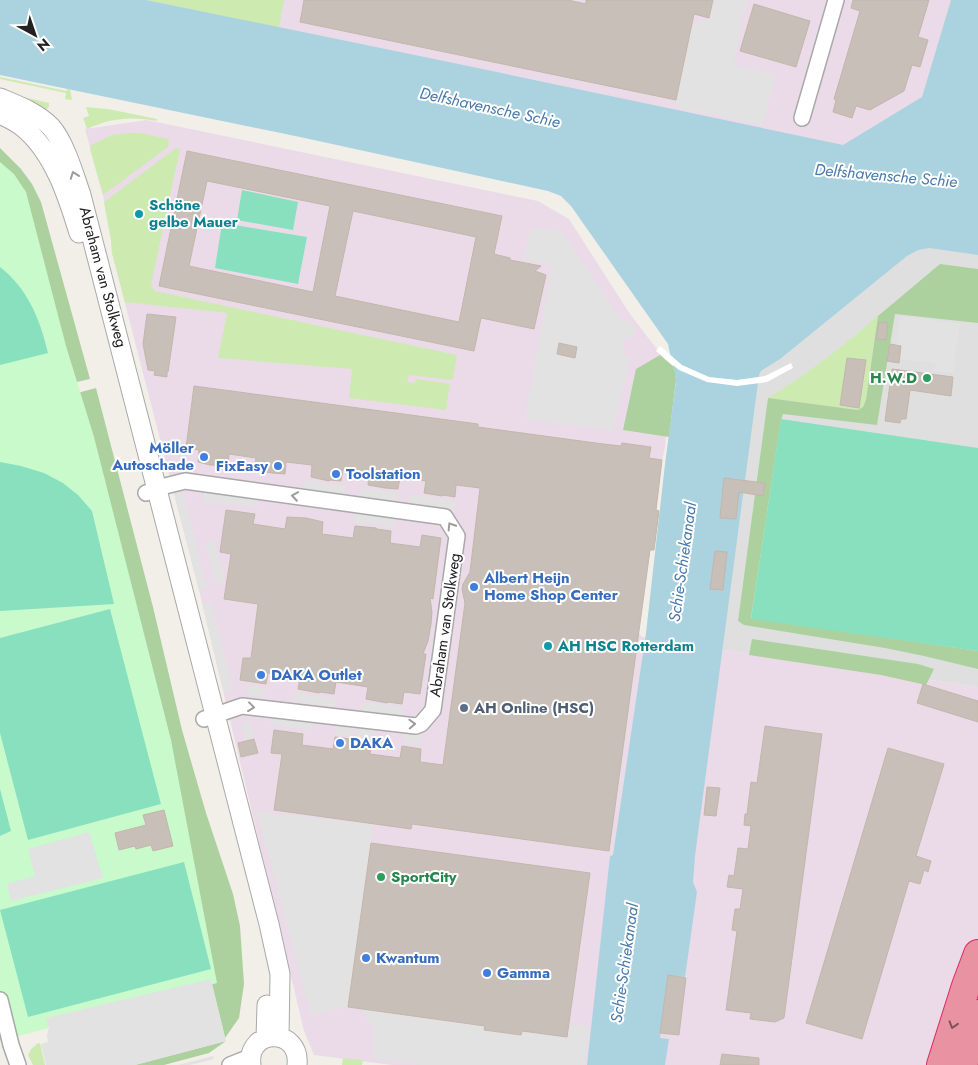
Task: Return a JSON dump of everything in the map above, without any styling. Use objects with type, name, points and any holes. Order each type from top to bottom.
[{"type":"highway","points":[[941,1065],[978,954]]},
{"type":"highway","points":[[963,1065],[978,1014]]},
{"type":"street","points":[[802,118],[836,0]]},
{"type":"street","name":"Abraham van Stolkweg","points":[[0,98],[29,111],[49,126],[59,140],[81,195],[209,717],[269,924],[280,974],[273,1038]]},
{"type":"street","name":"Abraham van Stolkweg","points":[[0,114],[22,126],[41,146],[48,156],[73,214],[120,384],[141,477],[152,490]]},
{"type":"street","name":"Abraham van Stolkweg","points":[[152,490],[185,481],[445,517],[457,536],[433,710],[421,724],[416,726],[242,706],[209,717]]},
{"type":"street","points":[[0,1000],[18,1065]]},
{"type":"street","points":[[230,1065],[250,1061],[252,1051],[260,1041],[273,1038],[285,1040],[294,1048],[297,1065]]},
{"type":"shaded area","points":[[60,0],[975,0],[945,104],[832,158]]},
{"type":"shaded area","points":[[713,0],[747,0],[733,65],[776,75],[762,125],[675,107],[691,26],[709,17]]},
{"type":"shaded area","points":[[147,120],[538,201],[569,219],[630,314],[672,369],[665,447],[628,621],[642,637],[978,687],[978,1065],[392,1065],[314,1055],[304,1031],[199,590],[112,253],[103,195],[85,129]]},
{"type":"shaded area","points":[[531,227],[562,232],[618,317],[636,326],[632,339],[625,337],[621,356],[631,357],[613,431],[525,419],[552,265],[524,259]]},
{"type":"shaded area","points":[[922,238],[978,246],[978,687],[710,648],[752,362]]},
{"type":"shaded area","points":[[901,316],[960,323],[953,373],[936,371],[935,363],[893,358]]},
{"type":"shaded area","points":[[305,480],[345,486],[344,494],[304,489]]},
{"type":"shaded area","points":[[362,488],[397,492],[396,501],[361,497]]},
{"type":"shaded area","points":[[183,491],[207,588],[199,590],[174,494]]},
{"type":"shaded area","points":[[203,492],[258,499],[257,508],[202,501]]},
{"type":"shaded area","points":[[410,495],[456,501],[455,509],[409,504]]},
{"type":"shaded area","points":[[354,513],[396,519],[395,527],[353,522]]},
{"type":"shaded area","points":[[215,540],[225,581],[216,583],[206,543]]},
{"type":"shaded area","points":[[211,602],[233,690],[224,692],[202,604]]},
{"type":"shaded area","points":[[248,686],[266,689],[264,698],[247,695]]},
{"type":"shaded area","points":[[295,692],[335,699],[334,707],[293,701]]},
{"type":"shaded area","points":[[363,702],[404,707],[402,716],[362,711]]},
{"type":"shaded area","points":[[270,715],[311,721],[310,730],[269,724]]},
{"type":"shaded area","points":[[249,721],[254,738],[245,740],[241,723]]},
{"type":"shaded area","points":[[337,725],[354,727],[353,736],[336,734]]},
{"type":"shaded area","points":[[358,727],[376,730],[374,739],[357,736]]},
{"type":"shaded area","points":[[405,734],[422,736],[421,745],[404,743]]},
{"type":"shaded area","points":[[257,812],[373,824],[350,1006],[311,1015]]},
{"type":"shaded area","points":[[89,832],[103,878],[11,901],[7,884],[35,876],[28,849]]},
{"type":"shaded area","points":[[211,979],[226,1041],[135,1065],[46,1065],[41,1044],[48,1042],[49,1028],[46,1018]]},
{"type":"shaded area","points":[[361,1008],[568,1038],[571,1024],[590,1028],[585,1065],[419,1065],[372,1059],[373,1028]]},
{"type":"shaded area","points":[[213,1056],[214,1059],[190,1065],[178,1065]]},
{"type":"green space","points":[[146,0],[284,0],[279,28]]},
{"type":"green space","points":[[0,77],[66,91],[70,89],[72,100],[65,99],[66,93],[0,79]]},
{"type":"green space","points":[[24,97],[49,103],[49,107],[40,115],[23,104]]},
{"type":"green space","points":[[86,107],[108,109],[157,119],[157,121],[138,119],[112,120],[87,129],[83,118],[89,116]]},
{"type":"green space","points":[[141,133],[169,139],[168,147],[103,195],[90,149],[91,145],[112,135]]},
{"type":"green space","points":[[0,148],[21,169],[32,184],[41,202],[90,379],[59,386],[0,175]]},
{"type":"green space","points":[[176,148],[180,149],[151,285],[155,291],[457,355],[451,380],[409,375],[407,382],[414,383],[416,379],[450,384],[446,410],[349,398],[352,369],[218,358],[227,313],[125,302],[112,253],[104,202]]},
{"type":"green space","points":[[0,162],[14,174],[26,192],[66,346],[94,437],[171,740],[217,983],[0,1041]]},
{"type":"green space","points":[[242,190],[298,202],[293,230],[237,220]]},
{"type":"green space","points":[[222,223],[307,237],[298,284],[215,268]]},
{"type":"green space","points":[[940,264],[978,269],[978,323],[895,314],[877,425],[783,414],[751,618],[978,651],[978,669],[885,648],[744,625],[738,621],[768,398],[858,410],[863,407],[866,400],[878,316]]},
{"type":"green space","points":[[0,267],[18,285],[32,306],[48,353],[0,365]]},
{"type":"green space","points":[[878,316],[866,400],[863,407],[859,410],[768,398],[797,380]]},
{"type":"green space","points":[[660,355],[675,368],[676,380],[669,437],[623,430],[636,369]]},
{"type":"green space","points":[[96,388],[153,607],[182,730],[206,813],[233,894],[240,926],[244,984],[239,1018],[225,1038],[66,396]]},
{"type":"green space","points":[[781,419],[978,448],[978,651],[751,619]]},
{"type":"green space","points":[[0,462],[44,473],[63,483],[78,495],[92,511],[114,604],[0,611]]},
{"type":"green space","points":[[110,609],[161,804],[28,840],[0,733],[0,638]]},
{"type":"green space","points":[[752,639],[918,664],[934,669],[926,685],[881,675],[749,655]]},
{"type":"green space","points":[[0,789],[11,831],[0,836]]},
{"type":"green space","points":[[184,862],[211,969],[28,1017],[0,910]]},
{"type":"green space","points":[[226,1041],[209,1053],[164,1065],[135,1065]]},
{"type":"green space","points":[[40,1043],[45,1065],[33,1065],[28,1055],[36,1044]]},
{"type":"green space","points":[[343,1058],[363,1060],[362,1065],[342,1065]]},
{"type":"water","points":[[0,0],[146,0],[843,145],[922,97],[951,0],[978,0],[978,255],[929,248],[918,250],[907,256],[780,359],[761,371],[759,375],[695,856],[693,882],[697,892],[685,977],[668,976],[660,1038],[669,1039],[665,1065],[587,1065],[610,856],[613,855],[646,633],[676,381],[668,344],[571,206],[561,196],[548,191],[300,137],[0,75]]},
{"type":"pier","points":[[660,346],[682,365],[709,377],[737,380],[765,376],[791,363],[793,368],[767,382],[737,386],[707,382],[679,370],[656,351]]},
{"type":"building","points":[[304,0],[568,0],[586,4],[586,0],[713,0],[709,18],[694,14],[676,100],[300,22]]},
{"type":"building","points":[[853,0],[929,0],[918,37],[928,40],[920,67],[912,65],[904,91],[870,110],[856,106],[852,118],[833,112],[836,100],[834,99],[860,11],[851,8]]},
{"type":"building","points":[[754,4],[810,21],[796,67],[740,51]]},
{"type":"building","points":[[187,151],[502,216],[494,254],[510,258],[510,260],[541,266],[535,271],[546,275],[534,329],[481,318],[474,351],[159,286]],"holes":[[[207,181],[330,206],[313,292],[189,266]],[[353,211],[476,237],[459,322],[335,296]]]},
{"type":"building","points":[[147,314],[176,317],[167,377],[154,375],[155,371],[148,370],[143,344]]},
{"type":"building","points":[[879,322],[888,323],[886,340],[876,339]]},
{"type":"building","points":[[559,343],[577,347],[575,358],[557,354]]},
{"type":"building","points":[[890,344],[901,346],[899,363],[887,361]]},
{"type":"building","points":[[847,358],[866,360],[859,408],[840,405]]},
{"type":"building","points":[[892,369],[953,377],[951,396],[910,390],[906,419],[901,419],[900,423],[885,421]]},
{"type":"building","name":"AH HSC Rotterdam","points":[[194,386],[478,424],[478,427],[603,444],[621,446],[622,443],[651,447],[649,458],[662,460],[656,510],[659,511],[654,550],[650,550],[609,851],[412,824],[411,829],[274,810],[282,754],[271,753],[274,730],[303,734],[302,745],[333,749],[335,737],[371,742],[370,754],[400,758],[402,746],[421,749],[420,762],[443,765],[465,603],[462,589],[470,572],[480,488],[456,485],[455,497],[442,496],[424,493],[426,481],[400,477],[398,489],[385,488],[368,485],[369,473],[343,469],[341,481],[329,481],[311,477],[312,465],[286,462],[285,474],[254,470],[256,458],[229,454],[228,466],[198,462],[199,450],[186,448]]},
{"type":"building","points":[[724,478],[765,483],[763,496],[739,492],[736,519],[720,518]]},
{"type":"building","points":[[226,510],[255,514],[253,524],[285,529],[287,517],[306,518],[323,522],[322,534],[353,538],[355,526],[376,528],[391,531],[390,543],[420,547],[422,535],[441,538],[433,599],[430,598],[431,624],[423,654],[426,654],[420,694],[404,692],[402,704],[387,703],[366,699],[368,687],[336,682],[334,694],[298,689],[300,678],[268,673],[266,684],[240,680],[243,658],[251,658],[258,604],[224,599],[231,554],[220,552]]},
{"type":"building","points":[[715,551],[727,552],[723,590],[710,589]]},
{"type":"building","points":[[923,684],[978,701],[978,722],[917,703]]},
{"type":"building","points":[[765,726],[822,734],[784,1018],[775,1022],[750,1019],[751,1013],[726,1010],[737,931],[732,930],[735,909],[740,909],[743,889],[727,887],[729,875],[734,876],[738,848],[748,849],[751,826],[744,825],[745,814],[747,814],[751,782],[757,783]]},
{"type":"building","points":[[254,739],[258,753],[241,757],[238,743]]},
{"type":"building","points":[[888,748],[944,764],[916,856],[931,861],[928,872],[924,870],[920,884],[909,881],[862,1039],[806,1023]]},
{"type":"building","points":[[707,787],[720,788],[716,816],[704,815]]},
{"type":"building","points":[[164,810],[173,846],[153,851],[151,845],[136,849],[135,846],[119,850],[115,833],[146,825],[143,815]]},
{"type":"building","points":[[371,843],[590,873],[567,1037],[522,1031],[521,1035],[484,1030],[485,1026],[348,1007]]},
{"type":"building","points":[[668,975],[686,978],[679,1035],[660,1033]]},
{"type":"building","points":[[722,1054],[759,1058],[759,1065],[720,1065]]},
{"type":"place","name":"Schöne gelbe Mauer","points":[[139,214]]},
{"type":"place","name":"H.W.D","points":[[927,378]]},
{"type":"place","name":"Möller Autoschade","points":[[204,457]]},
{"type":"place","name":"FixEasy","points":[[278,466]]},
{"type":"place","name":"Toolstation","points":[[336,474]]},
{"type":"place","name":"Albert Heijn Home Shop Center","points":[[474,587]]},
{"type":"place","name":"AH HSC Rotterdam","points":[[548,646]]},
{"type":"place","name":"DAKA Outlet","points":[[261,675]]},
{"type":"place","name":"AH Online (HSC)","points":[[464,708]]},
{"type":"place","name":"DAKA","points":[[340,743]]},
{"type":"place","name":"SportCity","points":[[381,877]]},
{"type":"place","name":"Kwantum","points":[[366,958]]},
{"type":"place","name":"Gamma","points":[[487,973]]},
{"type":"water label","name":"Delfshavensche Schie","points":[[490,107]]},
{"type":"water label","name":"Delfshavensche Schie","points":[[886,175]]},
{"type":"water label","name":"Schie-Schiekanaal","points":[[682,562]]},
{"type":"water label","name":"Schie-Schiekanaal","points":[[624,963]]}]
